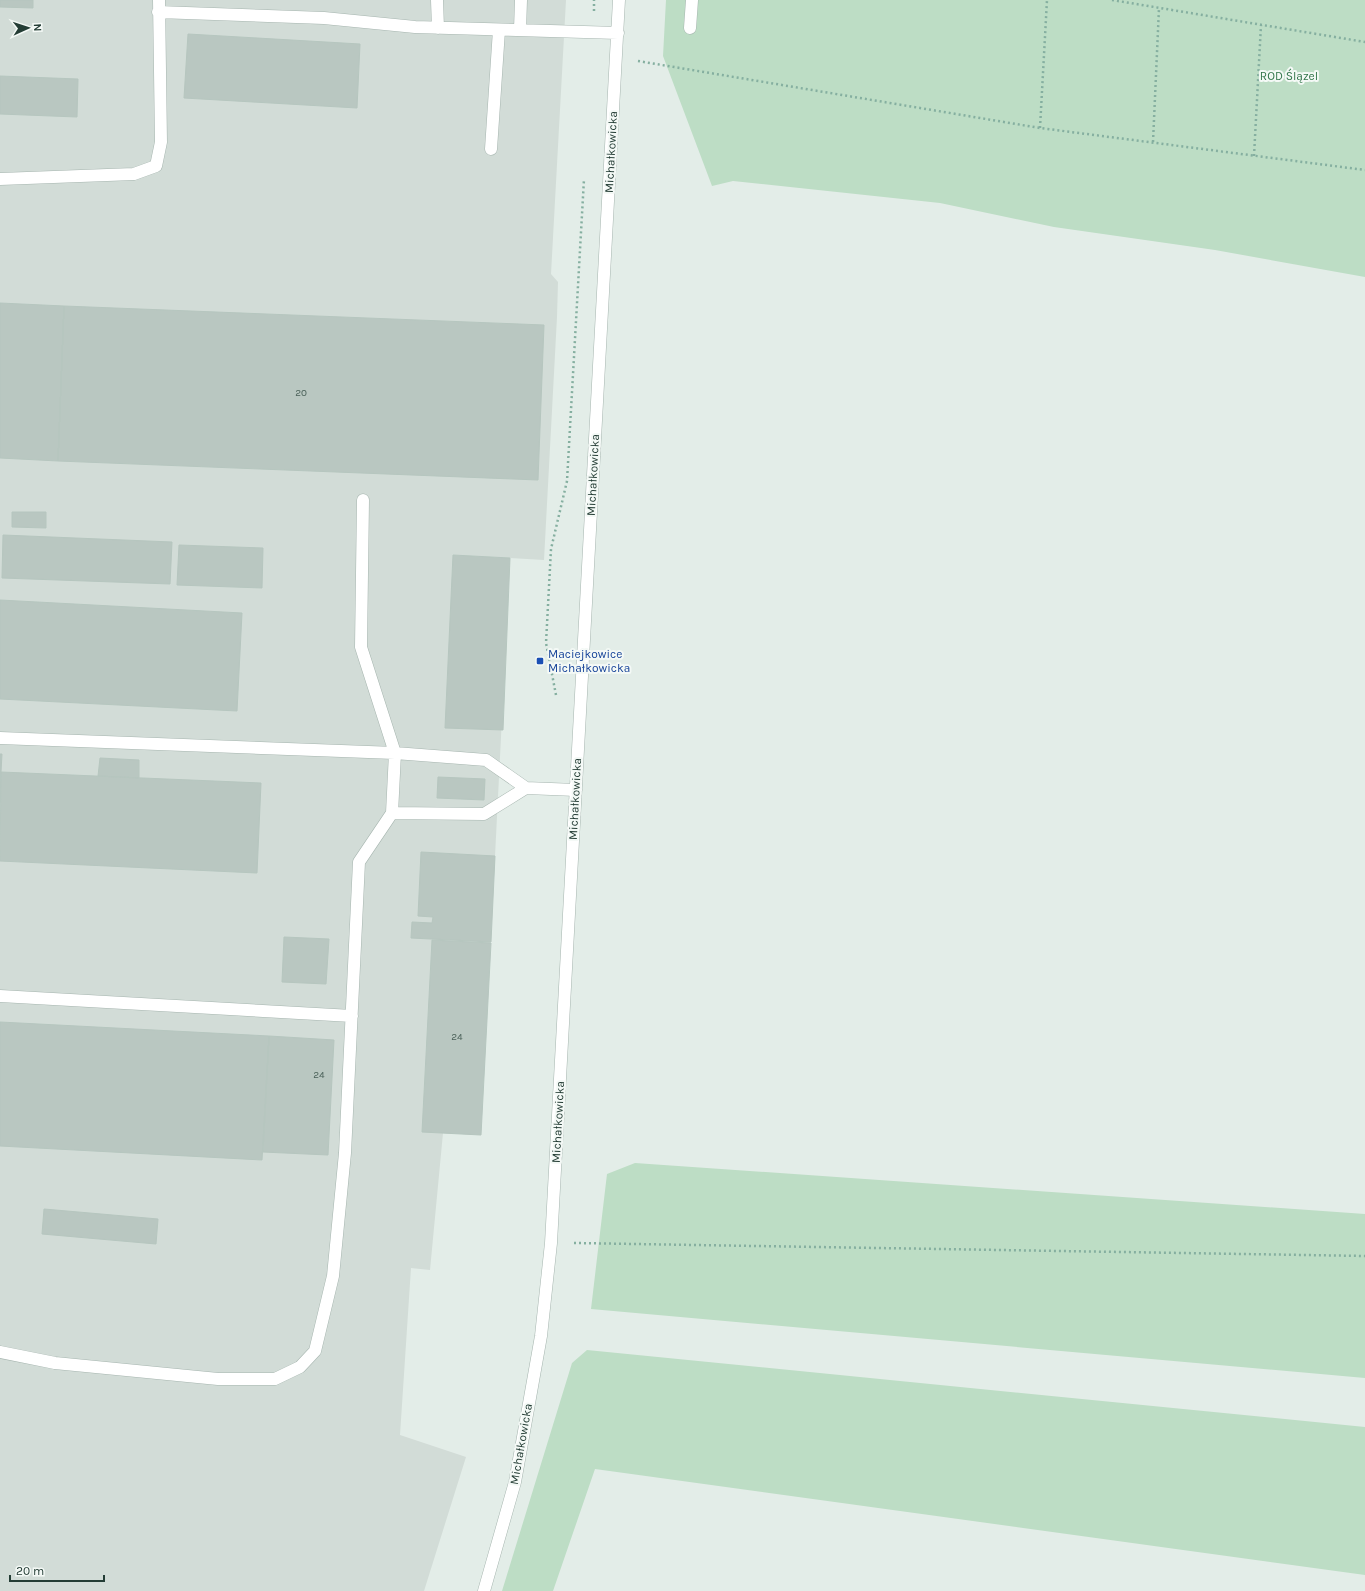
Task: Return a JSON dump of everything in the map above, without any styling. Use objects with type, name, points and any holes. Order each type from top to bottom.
[{"type":"street","points":[[437,0],[438,28]]},
{"type":"street","points":[[520,30],[521,0]]},
{"type":"street","name":"Michałkowicka","points":[[484,1591],[515,1482],[540,1336],[551,1243],[619,0]]},
{"type":"street","points":[[690,28],[692,0]]},
{"type":"street","points":[[0,179],[134,174],[156,166],[162,142],[159,6],[324,18],[415,27],[618,33]]},
{"type":"street","points":[[491,149],[499,30]]},
{"type":"street","points":[[0,1352],[55,1363],[218,1379],[276,1379],[300,1367],[315,1351],[333,1276],[345,1153],[359,862],[392,813],[395,753],[361,647],[363,500]]},
{"type":"street","points":[[0,738],[395,753],[486,760],[526,788],[576,790]]},
{"type":"street","points":[[392,813],[484,814],[526,788]]},
{"type":"street","points":[[0,996],[352,1016]]},
{"type":"path","points":[[593,32],[594,0]]},
{"type":"path","points":[[1040,128],[1047,0]]},
{"type":"path","points":[[1112,0],[1365,42]]},
{"type":"path","points":[[1153,142],[1159,8]]},
{"type":"path","points":[[1254,156],[1261,25]]},
{"type":"path","points":[[616,57],[1040,128],[1365,170]]},
{"type":"path","points":[[556,700],[556,692],[546,643],[551,549],[567,481],[585,176]]},
{"type":"path","points":[[551,1243],[1365,1256]]},
{"type":"shaded area","points":[[0,0],[566,0],[551,274],[558,282],[544,560],[510,558],[481,1135],[443,1133],[430,1270],[411,1268],[400,1435],[466,1457],[424,1591],[0,1591]]},
{"type":"green space","name":"ROD Ślązel","points":[[666,0],[1365,0],[1365,277],[1215,250],[1054,227],[940,203],[733,181],[712,186],[663,56]]},
{"type":"green space","points":[[635,1163],[1365,1214],[1365,1378],[591,1309],[607,1174]]},
{"type":"green space","points":[[587,1350],[1365,1427],[1365,1575],[595,1469],[553,1591],[502,1591],[572,1363]]},
{"type":"building","points":[[0,0],[33,0],[33,8],[0,7]]},
{"type":"building","points":[[188,34],[360,44],[357,108],[184,98]]},
{"type":"building","points":[[0,76],[78,79],[77,117],[0,114]]},
{"type":"building","points":[[0,303],[64,306],[58,461],[0,458]]},
{"type":"building","points":[[64,306],[544,325],[538,480],[58,461]]},
{"type":"building","points":[[12,512],[46,512],[46,528],[12,527]]},
{"type":"building","points":[[3,535],[172,542],[170,584],[2,578]]},
{"type":"building","points":[[179,545],[263,548],[262,588],[177,585]]},
{"type":"building","points":[[453,555],[510,558],[503,730],[445,728]]},
{"type":"building","points":[[0,600],[242,613],[237,711],[0,699]]},
{"type":"building","points":[[0,754],[2,754],[1,772],[0,772]]},
{"type":"building","points":[[100,758],[139,760],[139,778],[98,776]]},
{"type":"building","points":[[0,772],[1,772],[0,803]]},
{"type":"building","points":[[1,772],[261,783],[257,873],[0,861]]},
{"type":"building","points":[[438,777],[485,779],[484,800],[437,798]]},
{"type":"building","points":[[421,852],[495,856],[491,942],[411,938],[412,922],[432,923],[433,917],[418,916]]},
{"type":"building","points":[[284,937],[329,939],[326,984],[282,982]]},
{"type":"building","points":[[432,940],[491,943],[481,1135],[422,1132]]},
{"type":"building","points":[[0,1022],[269,1036],[262,1160],[0,1146]]},
{"type":"building","points":[[269,1036],[334,1040],[328,1155],[263,1152]]},
{"type":"building","points":[[44,1209],[158,1219],[156,1244],[42,1234]]},
{"type":"place","name":"Maciejkowice Michałkowicka","points":[[540,661]]}]
